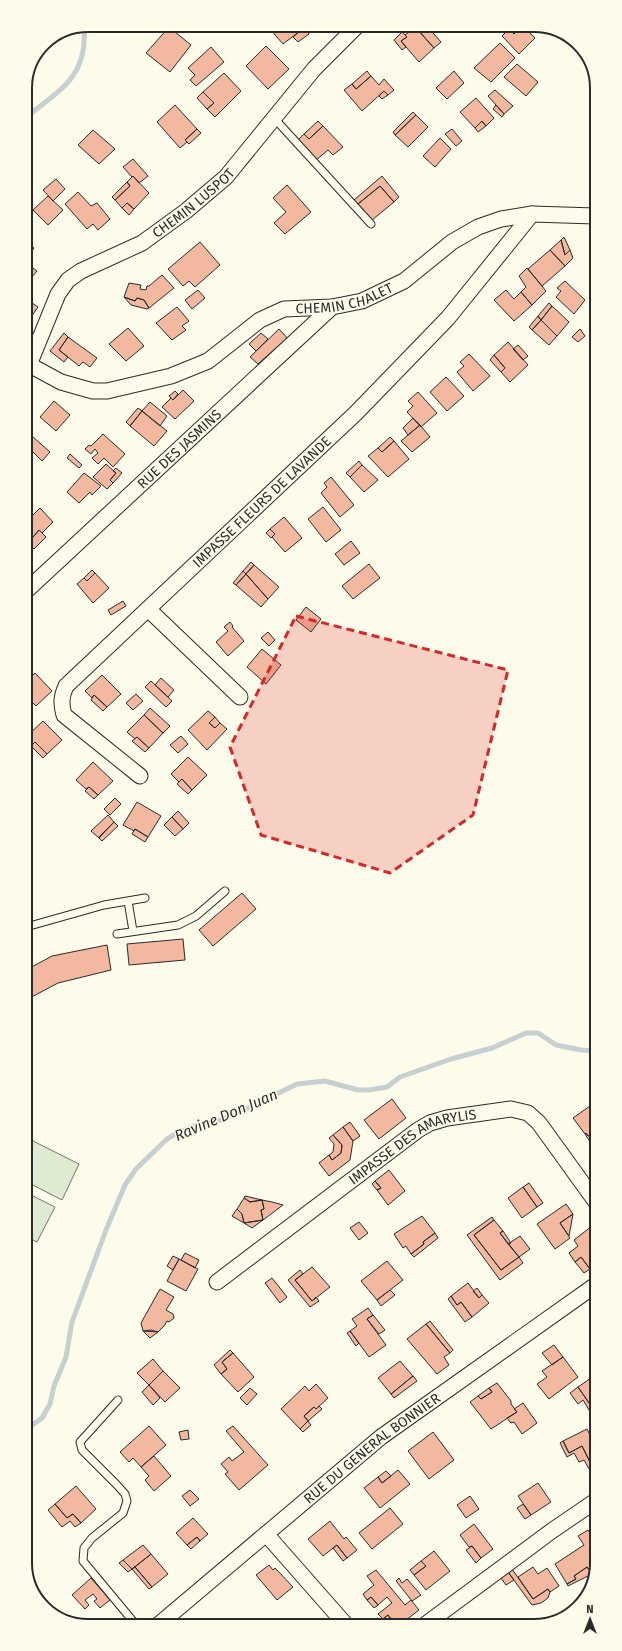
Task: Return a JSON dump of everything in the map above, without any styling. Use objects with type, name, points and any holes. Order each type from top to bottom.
[{"type":"street","name":"CHEMIN LUSPOT","points":[[32,353],[58,294],[68,280],[82,271],[142,242],[186,211],[226,177],[314,69],[351,32]]},
{"type":"street","name":"CHEMIN CHALET","points":[[32,367],[61,382],[93,391],[108,391],[171,376],[208,361],[260,320],[284,309],[332,307],[362,301],[404,281],[452,242],[478,227],[501,219],[532,214],[590,216]]},
{"type":"street","name":"IMPASSE FLEURS DE LAVANDE","points":[[140,776],[64,715],[62,696],[66,686],[356,413],[448,318],[532,214]]},
{"type":"street","name":"RUE DES JASMINS","points":[[32,585],[332,307]]},
{"type":"street","points":[[148,609],[240,697]]},
{"type":"street","name":"IMPASSE DES AMARYLIS","points":[[217,1282],[418,1130],[430,1123],[446,1118],[511,1109],[528,1113],[539,1123],[590,1194]]},
{"type":"street","name":"RUE DU GENERAL BONNIER","points":[[165,1619],[381,1437],[590,1289]]},
{"type":"street","points":[[433,1619],[553,1530],[590,1505]]},
{"type":"street","points":[[266,1534],[341,1619]]},
{"type":"lane","points":[[274,118],[371,224]]},
{"type":"lane","points":[[117,934],[178,925],[196,916],[224,891]]},
{"type":"lane","points":[[32,925],[104,905],[145,898]]},
{"type":"lane","points":[[128,901],[133,931]]},
{"type":"lane","points":[[118,1400],[80,1442],[82,1450],[117,1484],[125,1494],[127,1501],[123,1513],[92,1538],[84,1548],[83,1561],[131,1619]]},
{"type":"highlighted area","points":[[296,616],[508,670],[473,815],[390,873],[261,835],[230,747]]},
{"type":"green space","points":[[32,1140],[79,1164],[62,1200],[32,1185]]},
{"type":"green space","points":[[32,1196],[55,1207],[37,1242],[32,1240]]},
{"type":"building","points":[[165,32],[175,32],[191,45],[170,72],[146,53]]},
{"type":"building","points":[[273,32],[299,32],[283,44]]},
{"type":"building","points":[[299,32],[307,32],[309,34],[298,42],[293,37]]},
{"type":"building","points":[[402,32],[407,37],[401,41],[406,47],[402,50],[394,40]]},
{"type":"building","points":[[409,32],[420,32],[434,48],[419,62],[401,41],[407,37],[405,35]]},
{"type":"building","points":[[420,32],[432,32],[441,42],[434,48]]},
{"type":"building","points":[[506,32],[512,32],[514,34],[516,32],[529,32],[535,38],[519,54],[502,36]]},
{"type":"building","points":[[500,43],[515,58],[491,82],[474,68]]},
{"type":"building","points":[[266,46],[289,69],[268,89],[246,66]]},
{"type":"building","points":[[211,47],[224,62],[196,86],[190,80],[195,75],[188,68]]},
{"type":"building","points":[[517,64],[538,82],[526,96],[504,77]]},
{"type":"building","points":[[367,71],[371,76],[356,89],[352,84]]},
{"type":"building","points":[[454,71],[464,83],[447,99],[436,88]]},
{"type":"building","points":[[224,73],[241,91],[215,117],[207,109],[214,103],[203,92]]},
{"type":"building","points":[[371,76],[379,85],[384,79],[394,90],[388,95],[384,91],[362,111],[344,90],[352,84],[356,89]]},
{"type":"building","points":[[495,90],[513,106],[504,114],[488,96]]},
{"type":"building","points":[[384,91],[388,95],[382,99],[379,96]]},
{"type":"building","points":[[203,92],[214,103],[207,109],[197,98]]},
{"type":"building","points":[[476,98],[494,118],[486,126],[482,121],[475,128],[460,112]]},
{"type":"building","points":[[175,105],[197,129],[185,140],[187,142],[180,148],[157,122]]},
{"type":"building","points":[[496,105],[504,114],[502,117],[493,109]]},
{"type":"building","points":[[413,112],[416,115],[395,135],[393,132]]},
{"type":"building","points":[[416,115],[428,127],[408,147],[395,135]]},
{"type":"building","points":[[318,121],[323,126],[309,139],[304,134]]},
{"type":"building","points":[[482,121],[486,126],[478,132],[475,128]]},
{"type":"building","points":[[323,126],[343,147],[333,155],[328,150],[315,161],[297,141],[304,134],[309,139]]},
{"type":"building","points":[[197,129],[201,133],[189,144],[185,140]]},
{"type":"building","points":[[452,129],[462,141],[456,146],[445,134]]},
{"type":"building","points":[[93,130],[115,149],[99,164],[78,145]]},
{"type":"building","points":[[440,138],[451,149],[435,167],[423,156]]},
{"type":"building","points":[[133,159],[148,176],[139,183],[123,167]]},
{"type":"building","points":[[133,176],[149,193],[134,209],[127,203],[122,208],[115,200],[130,186],[127,182]]},
{"type":"building","points":[[382,176],[399,197],[394,202],[380,186],[358,204],[354,200]]},
{"type":"building","points":[[56,179],[65,189],[53,201],[43,190]]},
{"type":"building","points":[[127,182],[130,186],[115,200],[112,197]]},
{"type":"building","points":[[287,185],[311,212],[285,234],[274,223],[286,212],[273,198]]},
{"type":"building","points":[[380,186],[394,202],[372,220],[358,204]]},
{"type":"building","points":[[78,192],[91,206],[97,203],[110,219],[98,230],[93,224],[87,229],[65,204]]},
{"type":"building","points":[[48,196],[63,210],[48,225],[33,210]]},
{"type":"building","points":[[127,203],[134,209],[129,215],[122,208]]},
{"type":"building","points":[[564,237],[570,250],[565,255],[561,240]]},
{"type":"building","points":[[561,240],[565,255],[570,250],[573,258],[565,266],[550,250]]},
{"type":"building","points":[[200,242],[220,265],[195,287],[189,281],[183,286],[168,269]]},
{"type":"building","points":[[550,250],[565,266],[542,286],[528,269]]},
{"type":"building","points":[[33,268],[37,271],[32,277]]},
{"type":"building","points":[[527,268],[546,291],[532,305],[521,292],[526,287],[519,276]]},
{"type":"building","points":[[162,275],[174,288],[149,308],[144,300],[137,298],[135,301],[124,297],[129,283],[141,285],[140,289],[146,290],[147,286]]},
{"type":"building","points":[[565,281],[585,300],[574,314],[556,297],[561,291],[557,288]]},
{"type":"building","points":[[198,290],[205,298],[192,309],[185,300]]},
{"type":"building","points":[[506,290],[514,299],[521,292],[532,305],[514,321],[494,300]]},
{"type":"building","points":[[124,297],[135,301],[137,298],[144,300],[149,308],[147,309],[131,305]]},
{"type":"building","points":[[32,303],[38,307],[32,316]]},
{"type":"building","points":[[549,303],[552,306],[541,320],[538,316]]},
{"type":"building","points":[[552,306],[569,322],[557,336],[541,320]]},
{"type":"building","points":[[177,307],[189,321],[182,326],[186,330],[172,340],[156,323]]},
{"type":"building","points":[[538,316],[541,320],[532,330],[529,327]]},
{"type":"building","points":[[541,320],[557,336],[549,345],[532,330]]},
{"type":"building","points":[[128,328],[144,346],[126,361],[109,344]]},
{"type":"building","points":[[279,329],[289,340],[279,350],[276,348],[258,364],[250,357]]},
{"type":"building","points":[[580,329],[585,336],[578,342],[572,337]]},
{"type":"building","points":[[64,333],[68,337],[59,350],[68,357],[64,362],[50,351]]},
{"type":"building","points":[[261,333],[268,339],[256,351],[249,344]]},
{"type":"building","points":[[68,337],[97,358],[90,367],[83,362],[79,366],[59,350]]},
{"type":"building","points":[[508,342],[528,365],[510,382],[501,372],[505,368],[494,355]]},
{"type":"building","points":[[518,345],[528,356],[523,360],[513,349]]},
{"type":"building","points":[[469,354],[490,376],[473,391],[457,372],[464,366],[460,362]]},
{"type":"building","points":[[494,355],[505,368],[501,372],[490,360]]},
{"type":"building","points":[[446,377],[464,396],[447,411],[430,392]]},
{"type":"building","points":[[183,390],[194,401],[175,419],[162,407],[171,398],[173,400]]},
{"type":"building","points":[[175,391],[178,394],[173,400],[169,396]]},
{"type":"building","points":[[418,392],[437,413],[421,427],[407,412],[413,406],[408,401]]},
{"type":"building","points":[[54,401],[70,415],[56,431],[40,417]]},
{"type":"building","points":[[150,402],[167,416],[160,426],[142,411]]},
{"type":"building","points":[[138,408],[142,411],[130,426],[126,422]]},
{"type":"building","points":[[142,411],[167,431],[154,446],[130,426]]},
{"type":"building","points":[[413,418],[420,425],[408,435],[403,428]]},
{"type":"building","points":[[420,425],[430,437],[412,452],[401,441]]},
{"type":"building","points":[[103,434],[125,454],[113,467],[104,458],[98,464],[92,458],[98,453],[95,449],[91,454],[85,449],[89,445],[91,446]]},
{"type":"building","points":[[33,437],[50,452],[42,461],[33,452],[32,453]]},
{"type":"building","points":[[390,437],[394,441],[382,452],[378,448]]},
{"type":"building","points":[[394,441],[409,459],[388,477],[368,456],[378,448],[382,452]]},
{"type":"building","points":[[70,454],[82,465],[79,468],[67,458]]},
{"type":"building","points":[[359,461],[362,465],[350,477],[346,473]]},
{"type":"building","points":[[106,464],[116,473],[110,480],[113,483],[107,489],[93,477]]},
{"type":"building","points":[[362,465],[378,480],[364,492],[350,477]]},
{"type":"building","points":[[116,468],[122,473],[113,483],[110,480],[116,473],[113,471]]},
{"type":"building","points":[[84,473],[101,486],[92,495],[90,492],[79,503],[67,492]]},
{"type":"building","points":[[331,477],[354,505],[340,517],[321,493],[327,487],[324,483]]},
{"type":"building","points":[[323,507],[341,530],[326,542],[308,519]]},
{"type":"building","points":[[40,508],[53,522],[42,533],[39,530],[32,538],[32,516]]},
{"type":"building","points":[[284,517],[302,538],[285,552],[272,537],[275,534],[270,529]]},
{"type":"building","points":[[270,529],[275,534],[271,538],[266,533]]},
{"type":"building","points":[[39,530],[46,537],[34,549],[32,547],[32,538]]},
{"type":"building","points":[[351,541],[360,553],[344,565],[335,554]]},
{"type":"building","points":[[251,562],[254,565],[246,574],[243,571]]},
{"type":"building","points":[[369,564],[380,578],[353,599],[342,586]]},
{"type":"building","points":[[254,565],[279,587],[268,599],[246,574]]},
{"type":"building","points":[[92,570],[95,573],[87,581],[84,578]]},
{"type":"building","points":[[243,571],[246,574],[236,585],[233,583]]},
{"type":"building","points":[[95,573],[109,588],[93,603],[77,584],[84,578],[87,581]]},
{"type":"building","points":[[246,574],[268,599],[261,607],[236,585]]},
{"type":"building","points":[[123,601],[126,606],[111,615],[108,610]]},
{"type":"building","points":[[306,607],[321,619],[311,632],[296,620]]},
{"type":"building","points":[[230,622],[233,626],[232,627],[244,641],[228,656],[216,642],[228,631],[224,627]]},
{"type":"building","points":[[268,632],[275,640],[269,646],[261,638]]},
{"type":"building","points":[[262,649],[281,665],[266,684],[247,667]]},
{"type":"building","points":[[35,673],[52,691],[36,706],[32,702],[32,676]]},
{"type":"building","points":[[102,675],[121,694],[107,707],[94,695],[92,698],[85,691]]},
{"type":"building","points":[[161,678],[174,690],[168,697],[155,685]]},
{"type":"building","points":[[151,681],[172,701],[166,707],[145,687]]},
{"type":"building","points":[[136,694],[143,701],[133,710],[126,703]]},
{"type":"building","points":[[94,695],[107,707],[103,711],[91,700]]},
{"type":"building","points":[[150,708],[170,726],[163,733],[144,715]]},
{"type":"building","points":[[208,711],[215,717],[209,723],[215,728],[220,723],[227,729],[207,750],[188,730]]},
{"type":"building","points":[[144,715],[163,733],[149,748],[137,737],[135,739],[127,732]]},
{"type":"building","points":[[215,717],[220,723],[215,728],[209,723]]},
{"type":"building","points":[[43,721],[62,740],[47,754],[35,742],[33,744],[32,743],[32,731]]},
{"type":"building","points":[[181,736],[188,744],[178,753],[170,745]]},
{"type":"building","points":[[137,737],[149,748],[145,752],[132,741]]},
{"type":"building","points":[[35,742],[47,754],[43,758],[32,747]]},
{"type":"building","points":[[188,757],[207,775],[192,790],[182,779],[179,782],[171,774]]},
{"type":"building","points":[[93,762],[113,781],[98,795],[89,787],[86,789],[76,780]]},
{"type":"building","points":[[182,779],[192,790],[188,794],[177,784]]},
{"type":"building","points":[[89,787],[98,795],[94,799],[85,791]]},
{"type":"building","points":[[115,798],[121,804],[110,815],[104,809]]},
{"type":"building","points":[[137,802],[161,816],[148,837],[135,829],[134,831],[123,825]]},
{"type":"building","points":[[178,811],[189,823],[183,829],[172,817]]},
{"type":"building","points":[[108,815],[114,822],[99,838],[91,831]]},
{"type":"building","points":[[172,817],[183,829],[175,836],[164,825]]},
{"type":"building","points":[[114,822],[118,826],[102,841],[99,838],[100,836]]},
{"type":"building","points":[[135,829],[148,837],[145,842],[132,834]]},
{"type":"building","points":[[242,893],[256,909],[213,946],[199,930]]},
{"type":"building","points":[[183,939],[185,960],[129,965],[127,944]]},
{"type":"building","points":[[107,945],[111,970],[58,983],[32,997],[32,967],[52,956]]},
{"type":"building","points":[[392,1099],[406,1118],[379,1139],[364,1120]]},
{"type":"building","points":[[590,1106],[590,1135],[588,1136],[586,1133],[585,1134],[573,1118]]},
{"type":"building","points":[[350,1122],[360,1136],[353,1141],[343,1127]]},
{"type":"building","points":[[343,1127],[353,1141],[350,1160],[329,1176],[319,1163],[329,1155],[332,1160],[341,1153],[342,1145],[333,1135]]},
{"type":"building","points":[[586,1133],[588,1136],[590,1135],[590,1142],[585,1134]]},
{"type":"building","points":[[333,1135],[342,1145],[341,1153],[332,1160],[329,1155],[333,1152],[334,1144],[329,1138]]},
{"type":"building","points":[[389,1170],[405,1191],[388,1205],[377,1190],[381,1188],[375,1181]]},
{"type":"building","points":[[375,1181],[381,1188],[377,1190],[372,1184]]},
{"type":"building","points":[[529,1183],[543,1203],[537,1207],[523,1187]]},
{"type":"building","points":[[523,1187],[537,1207],[522,1218],[508,1198]]},
{"type":"building","points":[[245,1196],[262,1200],[250,1202],[244,1198]]},
{"type":"building","points":[[244,1198],[250,1202],[262,1200],[264,1209],[261,1210],[263,1220],[244,1223],[242,1214],[237,1209]]},
{"type":"building","points":[[262,1200],[283,1205],[263,1220],[261,1210],[264,1209]]},
{"type":"building","points":[[566,1204],[573,1214],[560,1223],[570,1238],[555,1249],[537,1224]]},
{"type":"building","points":[[237,1209],[242,1214],[244,1223],[232,1216]]},
{"type":"building","points":[[573,1214],[569,1236],[560,1223]]},
{"type":"building","points":[[422,1216],[435,1233],[411,1254],[406,1246],[403,1248],[394,1234]]},
{"type":"building","points":[[492,1217],[494,1220],[474,1235],[501,1270],[519,1257],[523,1263],[500,1280],[467,1235]]},
{"type":"building","points":[[263,1220],[252,1228],[244,1223]]},
{"type":"building","points":[[494,1220],[503,1231],[500,1233],[519,1257],[501,1270],[474,1235]]},
{"type":"building","points":[[359,1222],[368,1233],[359,1240],[350,1228]]},
{"type":"building","points":[[590,1228],[590,1269],[581,1257],[575,1262],[569,1253],[578,1246],[574,1240]]},
{"type":"building","points":[[503,1231],[511,1243],[508,1244],[500,1233]]},
{"type":"building","points":[[435,1233],[438,1238],[414,1257],[411,1254],[424,1244],[423,1242]]},
{"type":"building","points":[[520,1236],[530,1249],[519,1257],[508,1244]]},
{"type":"building","points":[[185,1253],[199,1260],[195,1268],[181,1260]]},
{"type":"building","points":[[173,1256],[179,1259],[173,1270],[167,1266]]},
{"type":"building","points":[[581,1257],[590,1269],[584,1273],[575,1262]]},
{"type":"building","points":[[179,1259],[198,1269],[186,1291],[167,1281]]},
{"type":"building","points":[[387,1261],[403,1280],[377,1300],[361,1281]]},
{"type":"building","points":[[312,1267],[330,1287],[312,1301],[295,1280]]},
{"type":"building","points":[[300,1270],[303,1274],[295,1280],[312,1301],[316,1297],[319,1301],[310,1307],[288,1280]]},
{"type":"building","points":[[272,1278],[287,1297],[280,1303],[265,1283]]},
{"type":"building","points":[[468,1283],[479,1298],[482,1295],[489,1303],[472,1317],[461,1302],[457,1305],[451,1296]]},
{"type":"building","points":[[477,1288],[482,1295],[479,1298],[473,1291]]},
{"type":"building","points":[[160,1289],[174,1297],[166,1310],[173,1314],[174,1318],[169,1322],[167,1321],[158,1332],[143,1331],[141,1323]]},
{"type":"building","points":[[390,1290],[395,1295],[381,1306],[377,1300]]},
{"type":"building","points":[[451,1296],[457,1305],[461,1302],[472,1317],[465,1322],[448,1299]]},
{"type":"building","points":[[368,1308],[373,1315],[367,1319],[386,1345],[369,1357],[350,1331],[357,1326],[352,1319]]},
{"type":"building","points":[[373,1315],[385,1330],[379,1334],[367,1319]]},
{"type":"building","points":[[430,1321],[453,1350],[450,1353],[426,1324]]},
{"type":"building","points":[[426,1324],[450,1353],[444,1357],[449,1365],[437,1374],[407,1339]]},
{"type":"building","points":[[151,1330],[158,1332],[150,1338],[143,1331]]},
{"type":"building","points":[[350,1331],[359,1343],[356,1346],[347,1333]]},
{"type":"building","points":[[554,1345],[563,1357],[552,1365],[542,1353]]},
{"type":"building","points":[[230,1350],[233,1353],[222,1362],[227,1369],[221,1374],[214,1365]]},
{"type":"building","points":[[233,1353],[254,1377],[238,1392],[221,1374],[227,1369],[222,1362]]},
{"type":"building","points":[[563,1357],[578,1377],[549,1399],[537,1384],[547,1377],[542,1371]]},
{"type":"building","points":[[153,1359],[163,1371],[149,1385],[137,1373]]},
{"type":"building","points":[[400,1361],[413,1376],[391,1394],[378,1378]]},
{"type":"building","points":[[163,1371],[180,1388],[165,1402],[149,1385]]},
{"type":"building","points":[[413,1376],[417,1381],[394,1398],[391,1394]]},
{"type":"building","points":[[590,1379],[590,1404],[578,1387]]},
{"type":"building","points":[[497,1383],[511,1401],[511,1404],[517,1412],[491,1429],[470,1402],[478,1396],[481,1399],[492,1392],[489,1388]]},
{"type":"building","points":[[316,1384],[328,1398],[316,1409],[314,1407],[304,1416],[308,1421],[300,1429],[281,1409],[305,1386],[309,1391]]},
{"type":"building","points":[[149,1385],[160,1398],[153,1405],[142,1392]]},
{"type":"building","points":[[578,1387],[590,1404],[590,1412],[583,1400],[578,1404],[570,1393]]},
{"type":"building","points":[[250,1388],[257,1394],[247,1405],[240,1398]]},
{"type":"building","points":[[489,1388],[492,1392],[481,1399],[478,1396]]},
{"type":"building","points":[[523,1403],[537,1423],[522,1434],[514,1422],[511,1423],[507,1418],[517,1412],[514,1409]]},
{"type":"building","points":[[319,1406],[322,1409],[308,1421],[304,1416],[314,1407],[316,1409]]},
{"type":"building","points":[[308,1421],[311,1425],[303,1432],[300,1429]]},
{"type":"building","points":[[149,1426],[166,1445],[141,1467],[133,1458],[129,1462],[120,1452]]},
{"type":"building","points":[[233,1426],[268,1465],[239,1490],[225,1474],[228,1472],[221,1464],[229,1457],[232,1461],[244,1452],[226,1431]]},
{"type":"building","points":[[587,1429],[590,1435],[590,1462],[582,1446],[569,1453],[563,1441]]},
{"type":"building","points":[[188,1430],[189,1439],[181,1440],[179,1432]]},
{"type":"building","points":[[433,1432],[454,1460],[429,1479],[408,1451]]},
{"type":"building","points":[[563,1441],[569,1453],[582,1446],[590,1462],[590,1469],[584,1460],[579,1462],[574,1453],[567,1457],[560,1443]]},
{"type":"building","points":[[154,1456],[171,1476],[154,1491],[145,1480],[149,1476],[141,1467]]},
{"type":"building","points":[[398,1470],[410,1484],[380,1508],[364,1488],[378,1477],[382,1483]]},
{"type":"building","points":[[386,1471],[391,1476],[382,1483],[378,1477]]},
{"type":"building","points":[[538,1483],[551,1502],[531,1515],[518,1496]]},
{"type":"building","points":[[76,1486],[96,1509],[81,1523],[73,1514],[67,1518],[55,1504]]},
{"type":"building","points":[[190,1490],[199,1499],[190,1506],[182,1496]]},
{"type":"building","points":[[470,1496],[479,1509],[466,1518],[457,1505]]},
{"type":"building","points":[[55,1504],[67,1518],[73,1514],[81,1523],[75,1527],[70,1521],[62,1527],[48,1510]]},
{"type":"building","points":[[523,1504],[531,1515],[525,1519],[517,1508]]},
{"type":"building","points":[[390,1508],[403,1524],[372,1549],[359,1533]]},
{"type":"building","points":[[193,1518],[208,1534],[200,1541],[197,1537],[187,1545],[176,1533]]},
{"type":"building","points":[[330,1521],[344,1539],[346,1537],[357,1550],[347,1558],[337,1545],[323,1556],[308,1539]]},
{"type":"building","points":[[474,1524],[493,1549],[481,1558],[472,1546],[469,1547],[460,1535]]},
{"type":"building","points":[[588,1530],[590,1533],[590,1569],[587,1567],[574,1576],[576,1579],[567,1584],[555,1564],[584,1545],[578,1536]]},
{"type":"building","points":[[197,1537],[200,1541],[191,1549],[187,1545]]},
{"type":"building","points":[[143,1545],[151,1554],[132,1569],[123,1560]]},
{"type":"building","points":[[337,1545],[347,1558],[343,1561],[333,1548]]},
{"type":"building","points":[[472,1546],[481,1558],[476,1563],[466,1550]]},
{"type":"building","points":[[434,1551],[450,1571],[426,1590],[414,1575],[426,1566],[421,1561]]},
{"type":"building","points":[[151,1554],[168,1574],[152,1587],[135,1567]]},
{"type":"building","points":[[123,1560],[132,1569],[128,1572],[119,1563]]},
{"type":"building","points":[[421,1561],[426,1566],[414,1575],[410,1570]]},
{"type":"building","points":[[269,1565],[273,1570],[275,1568],[293,1587],[277,1600],[256,1575]]},
{"type":"building","points":[[135,1567],[152,1587],[149,1589],[132,1569]]},
{"type":"building","points":[[533,1567],[538,1574],[547,1568],[559,1586],[550,1592],[548,1589],[533,1599],[518,1577]]},
{"type":"building","points":[[587,1567],[589,1570],[588,1576],[568,1586],[567,1584],[576,1579],[574,1576]]},
{"type":"building","points":[[512,1569],[533,1599],[548,1589],[550,1592],[548,1598],[541,1603],[532,1605],[508,1572]]},
{"type":"building","points":[[376,1570],[405,1605],[411,1600],[419,1610],[407,1619],[391,1619],[388,1615],[383,1619],[378,1614],[392,1603],[387,1597],[378,1605],[371,1597],[367,1600],[363,1594],[374,1585],[367,1576]]},
{"type":"building","points":[[508,1572],[514,1580],[506,1585],[501,1578]]},
{"type":"building","points":[[91,1578],[110,1600],[100,1608],[94,1601],[97,1599],[93,1594],[85,1600],[89,1605],[85,1609],[72,1595]]},
{"type":"building","points":[[399,1578],[402,1583],[407,1579],[421,1595],[412,1601],[396,1581]]},
{"type":"building","points":[[371,1597],[378,1605],[374,1608],[367,1600]]},
{"type":"building","points":[[388,1615],[391,1619],[383,1619]]},
{"type":"waterway","points":[[32,113],[50,99],[69,81],[81,58],[84,44],[84,32]]},
{"type":"waterway","name":"Ravine Don Juan","points":[[32,1425],[42,1418],[50,1404],[54,1386],[66,1357],[72,1322],[106,1230],[125,1185],[136,1169],[167,1139],[194,1126],[215,1122],[234,1115],[297,1084],[325,1081],[358,1090],[387,1087],[400,1077],[451,1059],[492,1048],[526,1033],[538,1033],[556,1045],[590,1051]]}]
